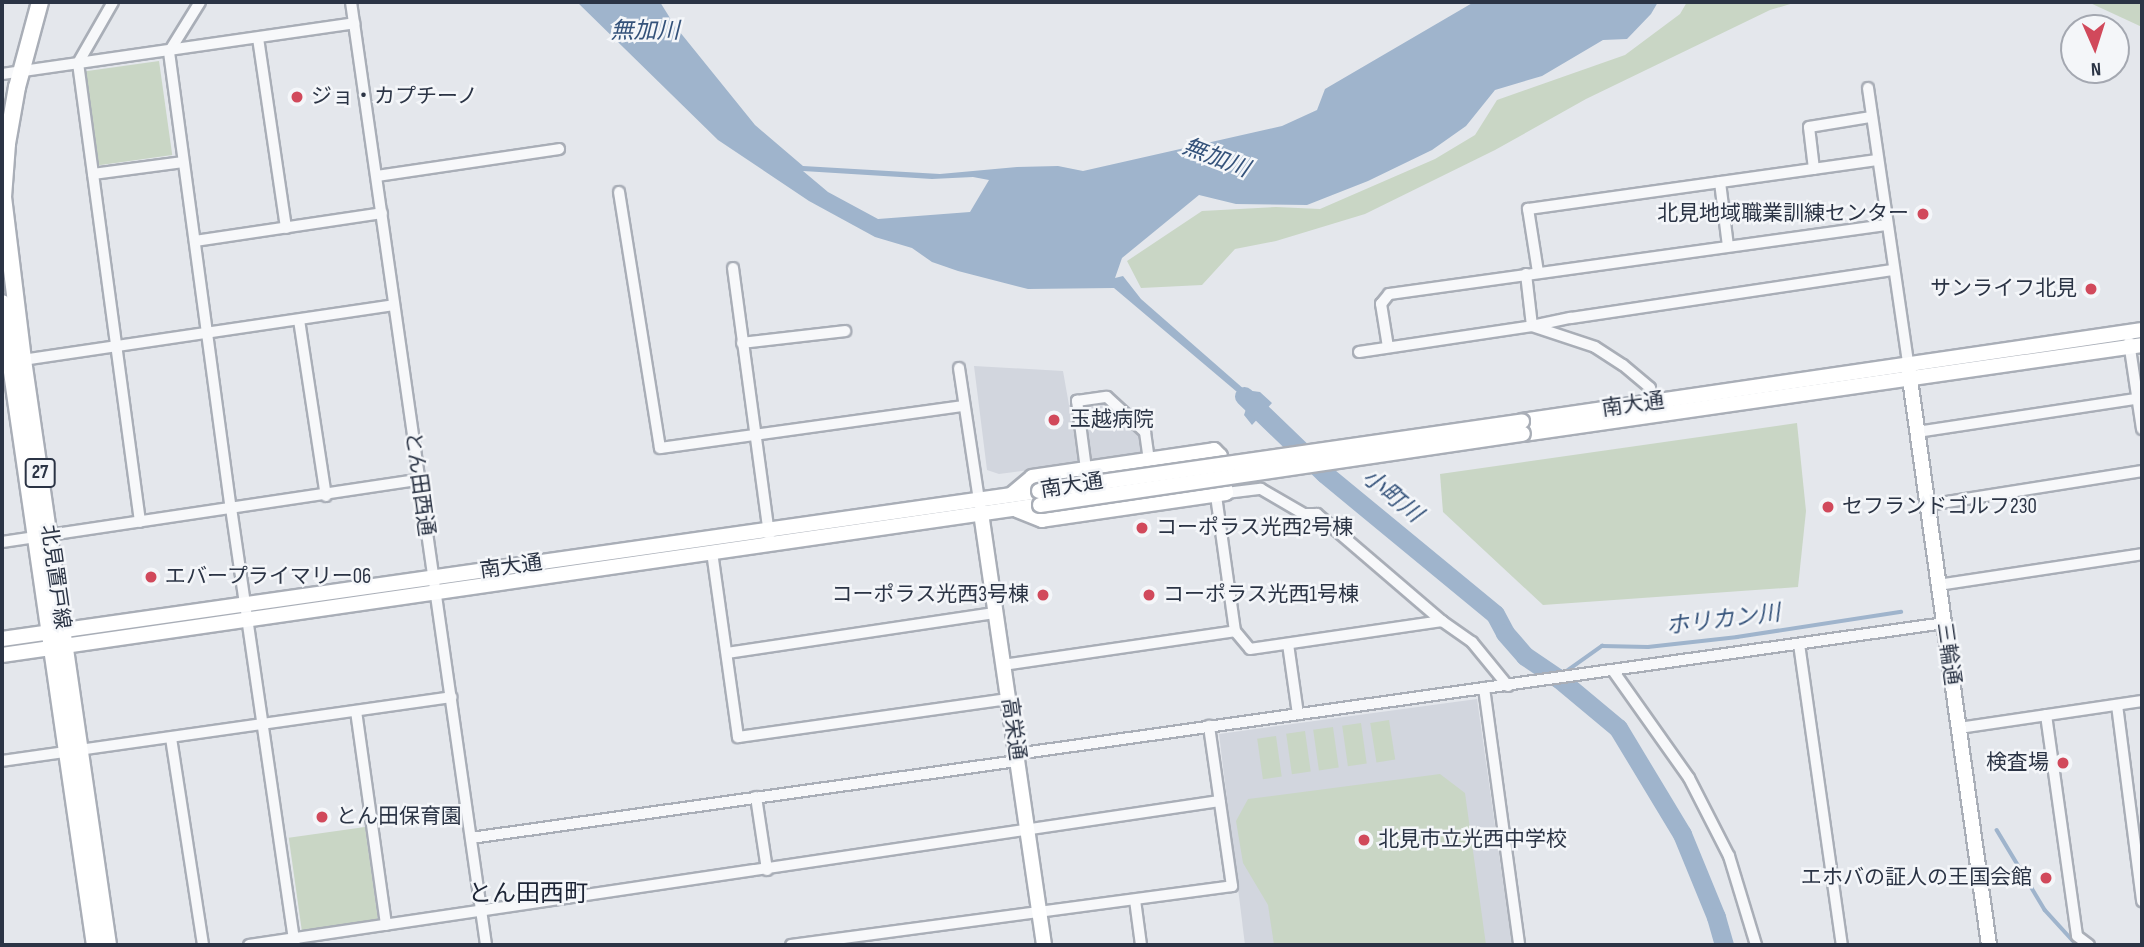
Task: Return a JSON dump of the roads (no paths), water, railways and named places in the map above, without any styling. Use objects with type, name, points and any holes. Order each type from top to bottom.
[{"type":"main road","name":"北見置戸線","points":[[2,114],[29,2]]},
{"type":"main road","name":"北見置戸線","points":[[12,361],[3,197],[10,73],[40,2]]},
{"type":"main road","name":"北見置戸線","points":[[2,303],[58,638],[95,945]]},
{"type":"main road","name":"北見置戸線","points":[[73,750],[108,945]]},
{"type":"street","points":[[113,2],[78,63],[139,522]]},
{"type":"street","points":[[200,2],[169,52],[231,508],[295,942]]},
{"type":"street","name":"とん田西通","points":[[351,2],[486,945]]},
{"type":"street","points":[[10,73],[354,23]]},
{"type":"street","points":[[258,38],[286,228]]},
{"type":"street","points":[[1868,88],[1876,160],[1908,371]]},
{"type":"street","points":[[1814,169],[1809,127],[1871,117]]},
{"type":"street","points":[[377,176],[559,149]]},
{"type":"street","points":[[1532,326],[1528,209],[1876,160]]},
{"type":"street","points":[[93,174],[184,162]]},
{"type":"street","points":[[1720,182],[1728,246]]},
{"type":"street","points":[[620,192],[660,448],[964,406]]},
{"type":"street","points":[[195,241],[382,213]]},
{"type":"street","points":[[1388,347],[1381,304],[1389,294],[1886,225]]},
{"type":"street","points":[[733,268],[769,536]]},
{"type":"street","points":[[1359,352],[1892,270]]},
{"type":"street","points":[[12,361],[116,348],[394,305]]},
{"type":"street","points":[[299,320],[326,496]]},
{"type":"street","points":[[1532,326],[1595,347],[1623,365],[1650,388],[1647,410]]},
{"type":"street","points":[[2135,330],[2142,429]]},
{"type":"street","name":"南大通","points":[[2,639],[58,638],[247,619],[434,585],[1908,371],[2135,330]]},
{"type":"street","points":[[742,343],[845,331]]},
{"type":"street","name":"南大通","points":[[1908,371],[2136,346]]},
{"type":"street","points":[[959,368],[980,507]]},
{"type":"street","name":"三輪通","points":[[1908,371],[1989,945]]},
{"type":"street","points":[[1086,468],[1077,401],[1108,397],[1145,432],[1149,459]]},
{"type":"street","points":[[1917,432],[2140,398]]},
{"type":"street","points":[[1442,621],[1250,649],[1235,631],[1221,494],[1220,456],[1214,450],[1032,477],[1013,502],[1042,520],[1221,494],[1261,489],[1304,514],[1317,514],[1442,621],[1472,642],[1513,685]]},
{"type":"street","points":[[1928,505],[2142,471]]},
{"type":"street","points":[[2,542],[326,496],[418,480]]},
{"type":"street","name":"高栄通","points":[[980,507],[1044,945]]},
{"type":"street","name":"南大通","points":[[2,655],[58,638],[245,604],[712,552],[769,536]]},
{"type":"street","points":[[712,552],[738,737],[1008,699]]},
{"type":"street","points":[[1938,585],[2142,554]]},
{"type":"street","points":[[727,653],[996,613]]},
{"type":"street","points":[[471,838],[756,797],[1209,726],[1601,674],[1944,624]]},
{"type":"street","points":[[1003,665],[1235,631]]},
{"type":"street","points":[[1288,643],[1298,714]]},
{"type":"street","points":[[1799,644],[1842,945]]},
{"type":"street","points":[[1614,672],[1689,778],[1729,856],[1756,945]]},
{"type":"street","points":[[1484,688],[1519,945]]},
{"type":"street","points":[[2,761],[451,697]]},
{"type":"street","points":[[1959,728],[2142,701]]},
{"type":"street","points":[[2116,705],[2142,901]]},
{"type":"street","points":[[356,711],[386,925]]},
{"type":"street","points":[[2046,715],[2077,936],[2089,945]]},
{"type":"street","points":[[791,945],[1232,886],[1209,726]]},
{"type":"street","points":[[171,738],[203,945]]},
{"type":"street","points":[[756,797],[767,870]]},
{"type":"street","points":[[249,945],[295,942],[386,925],[1219,801]]},
{"type":"street","points":[[1135,900],[1141,945]]},
{"type":"water","name":"無加川","points":[[577,2],[660,2],[675,26],[755,125],[803,166],[940,174],[1058,166],[1083,171],[1282,126],[1317,110],[1325,89],[1474,2],[1658,2],[1651,14],[1627,39],[1603,40],[1542,76],[1495,90],[1466,126],[1432,150],[1368,181],[1307,205],[1236,204],[1199,195],[1122,258],[1115,278],[1123,276],[1141,299],[1245,390],[1260,392],[1272,403],[1252,425],[1244,415],[1247,406],[1243,397],[1114,288],[1028,289],[932,262],[912,248],[875,237],[809,201],[718,140]],"holes":[[[803,171],[932,179],[973,177],[989,180],[970,212],[878,219],[828,192]]]},
{"type":"waterway","name":"小町川","points":[[1244,396],[1325,474],[1495,614],[1505,633],[1525,656],[1558,678],[1618,728],[1682,834],[1716,917],[1724,945]]},
{"type":"waterway","name":"ホリカン川","points":[[1564,673],[1602,646],[1648,647],[1737,637],[1901,612]]},
{"type":"waterway","name":"ホリカン川","points":[[1997,830],[2045,910],[2077,945]]},
{"type":"place","name":"ジョ・カプチーノ","points":[[297,97]]},
{"type":"place","name":"北見地域職業訓練センター","points":[[1923,214]]},
{"type":"place","name":"サンライフ北見","points":[[2091,289]]},
{"type":"place","name":"玉越病院","points":[[1054,420]]},
{"type":"place","name":"セフランドゴルフ230","points":[[1828,507]]},
{"type":"place","name":"コーポラス光西2号棟","points":[[1142,528]]},
{"type":"place","name":"エバープライマリー06","points":[[151,577]]},
{"type":"place","name":"コーポラス光西3号棟","points":[[1043,595]]},
{"type":"place","name":"コーポラス光西1号棟","points":[[1149,595]]},
{"type":"place","name":"検査場","points":[[2063,763]]},
{"type":"place","name":"とん田保育園","points":[[322,817]]},
{"type":"place","name":"北見市立光西中学校","points":[[1364,840]]},
{"type":"place","name":"エホバの証人の王国会館","points":[[2046,878]]},
{"type":"district","name":"とん田西町","points":[[528,894]]}]
